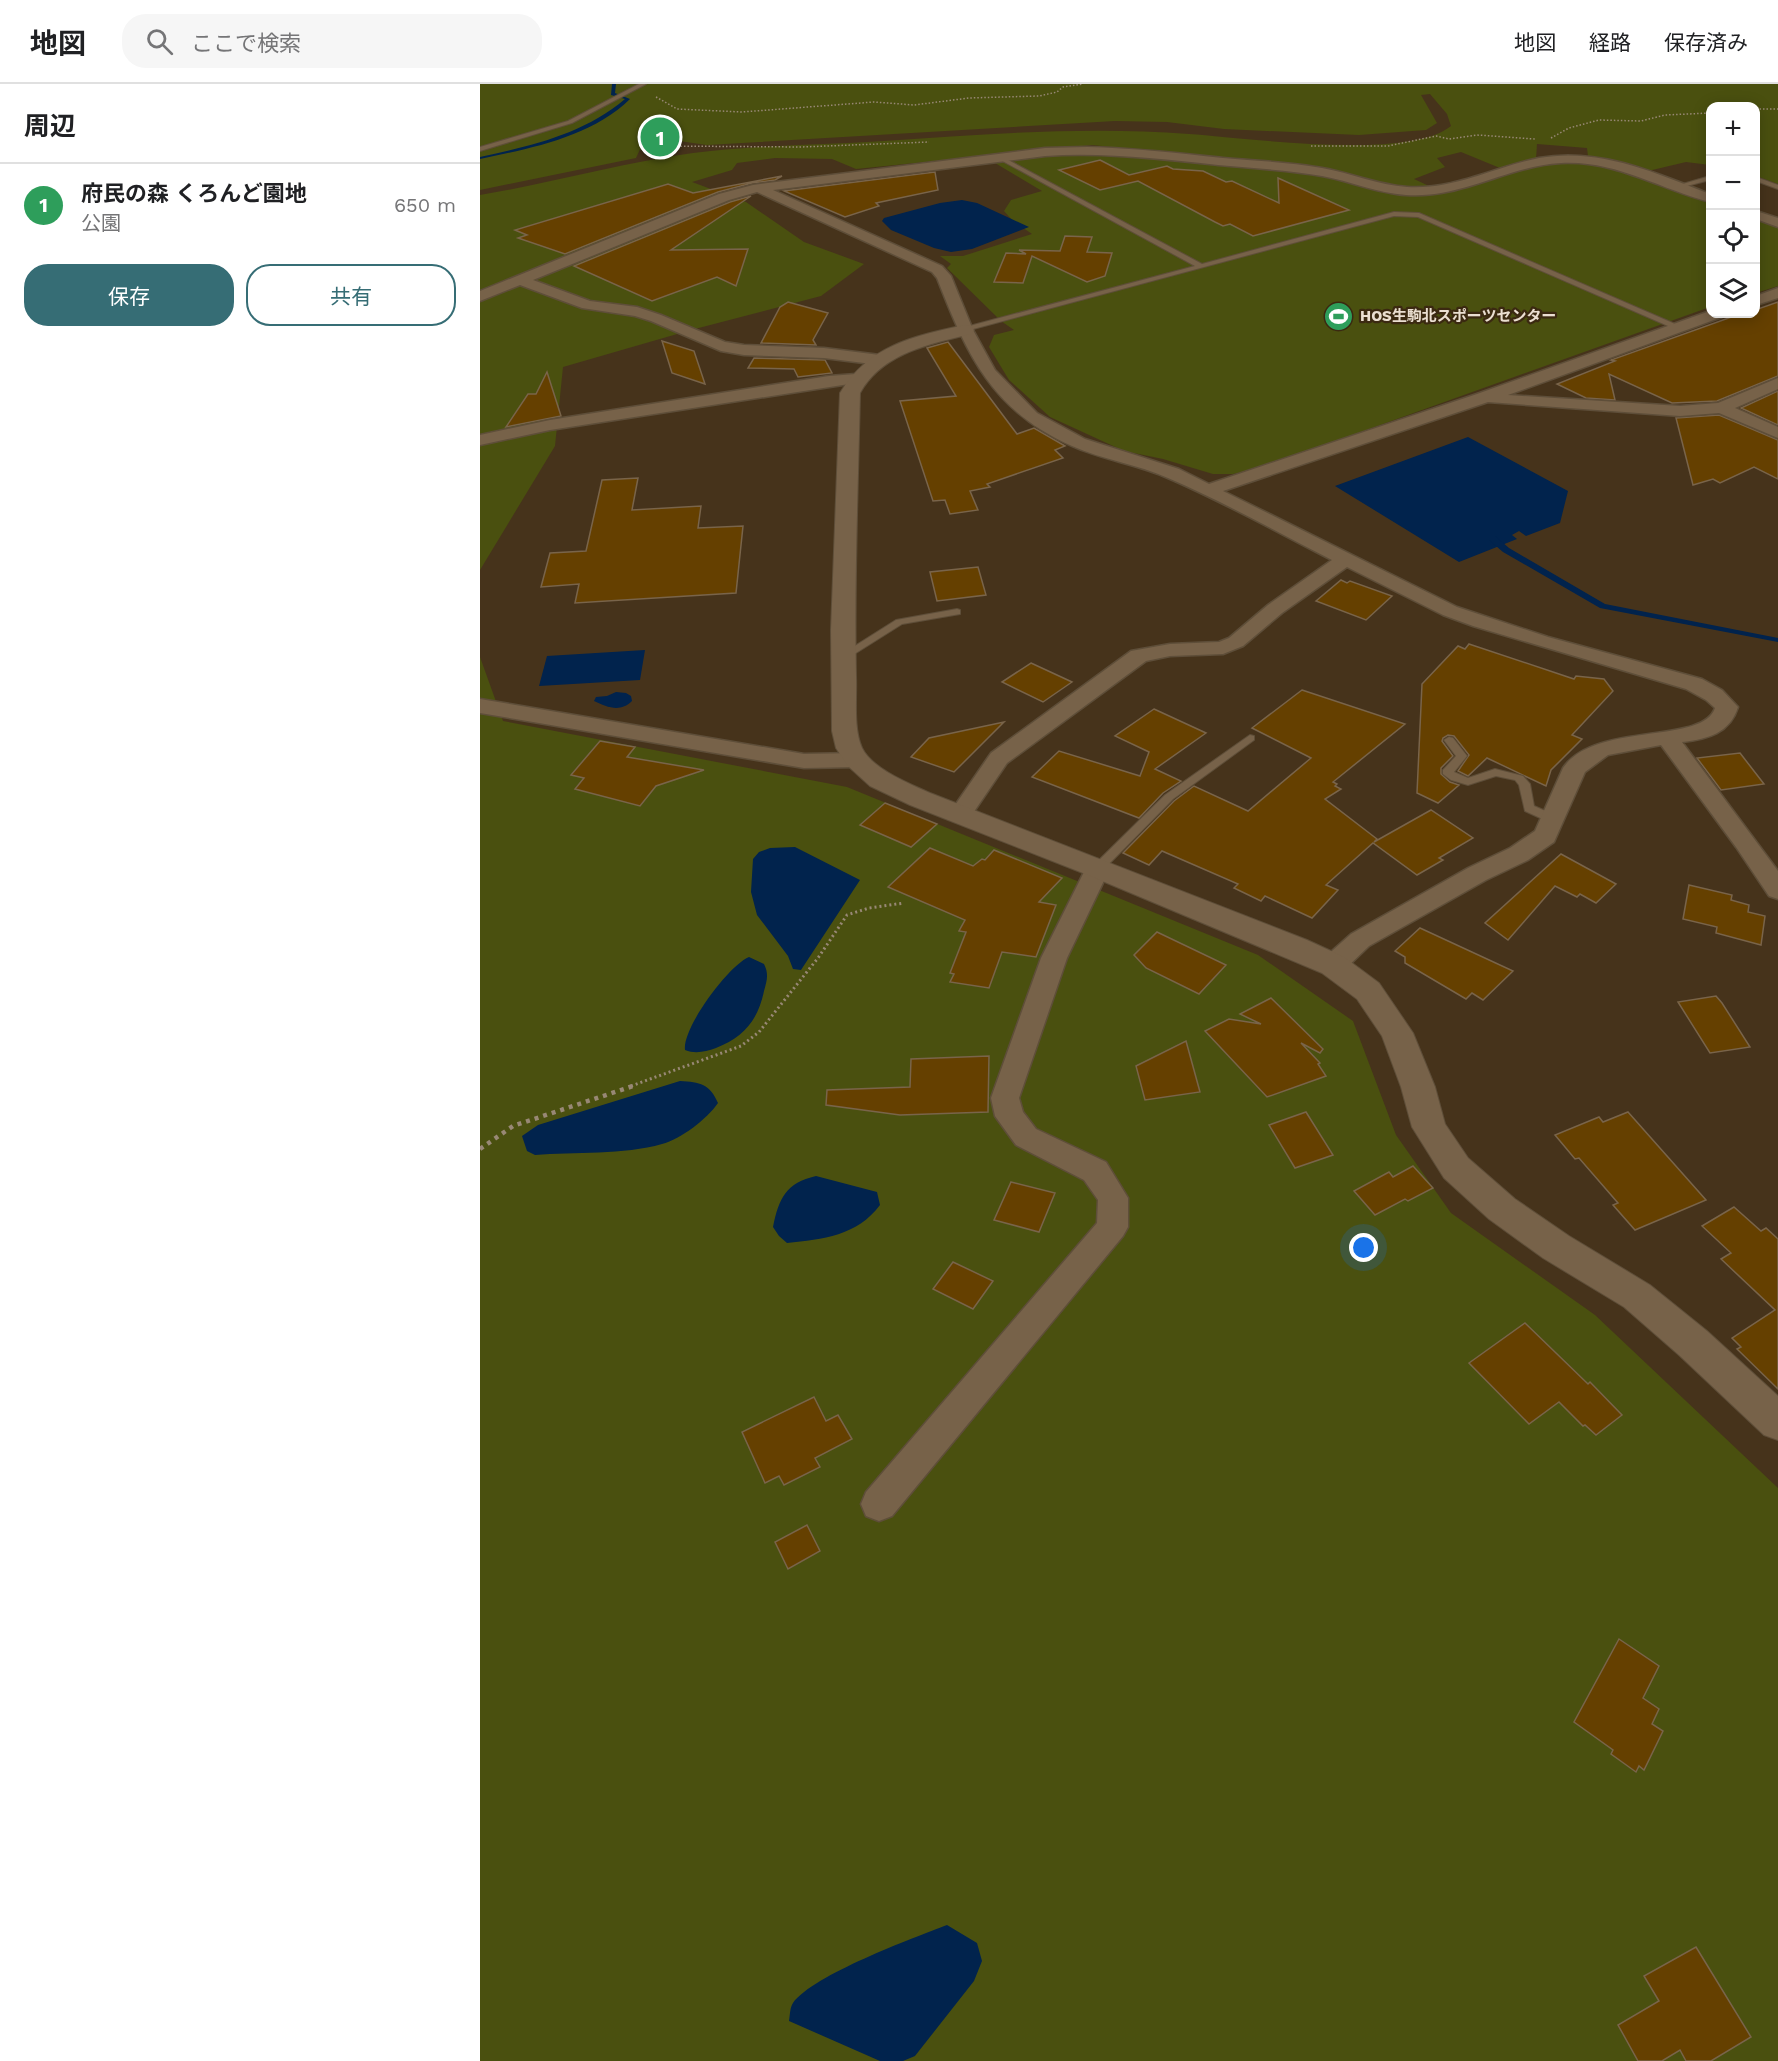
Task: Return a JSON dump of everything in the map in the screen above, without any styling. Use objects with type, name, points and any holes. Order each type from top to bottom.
[{"type":"street","points":[[480,296],[724,196],[758,188],[1045,152],[1105,149],[1323,172],[1392,189],[1418,192],[1448,187],[1541,162],[1582,159],[1628,168],[1706,196]]},
{"type":"street","points":[[758,188],[937,269],[948,285],[965,330],[988,372],[1031,417],[1079,443],[1173,473],[1450,611],[1490,626],[1694,684],[1714,695],[1727,707],[1723,719],[1712,728],[1695,734],[1631,742],[1600,750],[1575,768],[1545,836],[1519,854],[1477,874],[1360,940],[1333,965]]},
{"type":"street","points":[[1760,217],[1778,223]]},
{"type":"street","points":[[520,280],[587,304],[637,312],[656,318],[721,346],[744,350],[824,352],[880,360]]},
{"type":"street","points":[[1760,298],[1778,293]]},
{"type":"street","points":[[1208,490],[1483,398],[1706,318]]},
{"type":"street","points":[[965,330],[915,344],[880,360],[856,379],[850,393],[844,656],[845,731],[849,748],[857,760],[880,780],[920,799],[1098,868],[1333,965],[1368,991],[1397,1033],[1418,1087],[1429,1127],[1456,1168],[1502,1209],[1547,1241],[1637,1296],[1693,1343],[1778,1422]]},
{"type":"street","points":[[481,439],[573,421],[829,381],[856,379]]},
{"type":"street","points":[[1483,398],[1649,410],[1721,408],[1778,383]]},
{"type":"street","points":[[1721,408],[1778,433]]},
{"type":"street","points":[[961,814],[999,758],[1139,656],[1170,650],[1224,648],[1236,642],[1344,560]]},
{"type":"street","points":[[480,706],[804,761],[857,760]]},
{"type":"street","points":[[1668,739],[1745,841],[1778,890]]},
{"type":"street","points":[[879,1504],[1112,1227],[1113,1198],[1095,1171],[1026,1137],[1010,1116],[1005,1098],[1054,958],[1098,868]]},
{"type":"lane","points":[[480,149],[563,124],[640,86]]},
{"type":"lane","points":[[999,157],[1201,266]]},
{"type":"lane","points":[[1678,186],[1706,179]]},
{"type":"lane","points":[[1760,181],[1778,188]]},
{"type":"lane","points":[[965,330],[1394,213],[1419,215],[1678,327]]},
{"type":"lane","points":[[844,656],[899,622],[957,612]]},
{"type":"lane","points":[[1098,868],[1169,797],[1250,738]]},
{"type":"lane","points":[[1449,740],[1462,756],[1447,772],[1455,778],[1468,782],[1495,772],[1519,778],[1524,784],[1529,808],[1553,819]]},
{"type":"path","points":[[640,86],[677,109],[736,112],[874,102],[914,105],[969,98],[1040,96],[1057,92],[1063,87],[1083,84]]},
{"type":"path","points":[[1760,109],[1778,109]]},
{"type":"path","points":[[480,1149],[513,1126],[686,1068],[741,1046],[766,1023],[818,958],[847,915],[869,908],[904,903]]},
{"type":"green space","points":[[480,84],[1778,84],[1778,184],[1760,177],[1760,102],[1706,102],[1706,164],[1686,162],[1648,171],[1588,156],[1587,148],[1537,144],[1536,159],[1500,168],[1461,152],[1437,158],[1445,167],[1414,179],[1429,186],[1413,188],[1302,167],[1092,145],[856,169],[832,159],[775,158],[737,163],[732,170],[692,182],[746,202],[804,242],[864,264],[821,296],[563,367],[555,446],[480,570],[480,195],[666,157],[741,148],[1075,131],[1151,132],[1326,145],[1365,145],[1400,143],[1430,137],[1451,126],[1447,114],[1430,94],[1421,95],[1437,123],[1426,130],[1359,135],[1224,129],[1167,122],[1115,121],[707,145],[672,140],[643,143],[636,158],[480,190]]},
{"type":"green space","name":"HOS生駒北スポーツセンター","points":[[1063,153],[1118,153],[1311,174],[1384,191],[1430,194],[1554,163],[1623,169],[1706,200],[1706,308],[1260,468],[1233,474],[1213,474],[1163,459],[1124,451],[1050,417],[1009,380],[989,347],[994,335],[1014,330],[1001,321],[947,268],[951,264],[940,256],[963,256],[1032,234],[1013,221],[1004,211],[1011,200],[1042,191],[995,163]]},
{"type":"green space","points":[[1760,220],[1778,227],[1778,286],[1760,292]]},
{"type":"green space","points":[[480,657],[503,721],[847,787],[1258,955],[1353,1021],[1396,1135],[1451,1213],[1595,1315],[1778,1488],[1778,2061],[480,2061]]},
{"type":"water","points":[[962,200],[977,203],[1029,227],[972,249],[951,252],[934,248],[891,230],[882,221],[884,218],[940,203]]},
{"type":"water","points":[[1468,437],[1568,491],[1560,523],[1526,536],[1519,531],[1512,535],[1517,539],[1459,562],[1335,486]]},
{"type":"water","points":[[645,650],[640,680],[539,686],[547,656]]},
{"type":"water","points":[[616,692],[626,693],[631,696],[632,701],[618,708],[594,701],[596,697]]},
{"type":"water","points":[[795,847],[860,880],[801,970],[793,969],[788,956],[757,915],[751,892],[753,859],[759,852],[770,848]]},
{"type":"water","points":[[749,957],[764,964],[767,974],[766,984],[754,1019],[742,1033],[726,1044],[704,1051],[685,1050],[691,1027],[708,998],[740,962]]},
{"type":"water","points":[[680,1081],[704,1085],[718,1103],[693,1128],[677,1138],[647,1148],[615,1152],[535,1155],[527,1151],[522,1136],[538,1125]]},
{"type":"water","points":[[816,1176],[877,1192],[880,1205],[871,1215],[850,1230],[813,1240],[787,1243],[773,1227],[781,1200],[797,1183]]},
{"type":"water","points":[[947,1925],[977,1943],[982,1961],[974,1981],[915,2056],[903,2061],[880,2061],[789,2021],[793,2003],[804,1992],[821,1981],[865,1958]]},
{"type":"building","points":[[1100,160],[1129,175],[1167,166],[1173,169],[1203,171],[1226,182],[1232,181],[1279,203],[1278,178],[1349,210],[1253,236],[1230,224],[1223,226],[1138,181],[1100,190],[1059,170]]},
{"type":"building","points":[[935,172],[938,190],[876,203],[879,206],[845,217],[784,191]]},
{"type":"building","points":[[782,176],[775,180],[752,183],[718,192],[565,254],[518,238],[527,235],[515,230],[668,184],[693,193]]},
{"type":"building","points":[[751,196],[671,250],[748,249],[736,286],[717,277],[652,301],[574,266],[730,202]]},
{"type":"building","points":[[1065,236],[1092,237],[1087,252],[1112,253],[1105,276],[1087,282],[1032,256],[1023,283],[994,282],[1006,253],[1026,254],[1019,250],[1060,251]]},
{"type":"building","points":[[788,302],[828,313],[813,340],[816,345],[761,343],[780,307]]},
{"type":"building","points":[[1778,302],[1778,376],[1717,401],[1672,403],[1609,374],[1615,400],[1586,398],[1557,384],[1615,361],[1611,360],[1729,318],[1760,318],[1760,308]]},
{"type":"building","points":[[662,341],[694,351],[705,384],[672,373]]},
{"type":"building","points":[[948,342],[1017,434],[1034,428],[1065,446],[1055,450],[1063,458],[987,484],[990,487],[970,491],[978,510],[950,514],[945,500],[933,501],[900,401],[956,396],[927,348]]},
{"type":"building","points":[[754,358],[825,360],[832,373],[798,377],[794,369],[748,368]]},
{"type":"building","points":[[547,372],[561,416],[506,427],[528,394],[536,394]]},
{"type":"building","points":[[1778,391],[1778,425],[1741,408]]},
{"type":"building","points":[[1719,415],[1778,440],[1778,479],[1754,467],[1720,483],[1713,479],[1693,485],[1676,418]]},
{"type":"building","points":[[638,478],[632,510],[701,506],[698,528],[743,526],[736,593],[575,603],[579,584],[541,587],[550,553],[586,551],[602,480]]},
{"type":"building","points":[[978,567],[986,595],[937,601],[930,572]]},
{"type":"building","points":[[1341,580],[1392,596],[1366,620],[1316,601]]},
{"type":"building","points":[[1469,644],[1574,679],[1576,676],[1604,679],[1613,691],[1572,735],[1582,739],[1551,770],[1546,786],[1487,758],[1468,776],[1458,771],[1469,755],[1454,736],[1448,735],[1443,738],[1442,741],[1453,756],[1441,768],[1441,774],[1450,782],[1459,785],[1438,803],[1417,793],[1422,684],[1458,646],[1465,649]]},
{"type":"building","points":[[1031,663],[1072,682],[1043,702],[1002,682]]},
{"type":"building","points":[[1302,690],[1405,724],[1333,782],[1341,789],[1325,799],[1377,839],[1374,842],[1431,810],[1473,838],[1439,858],[1443,860],[1417,875],[1373,843],[1326,885],[1338,890],[1312,918],[1265,896],[1261,901],[1234,888],[1238,884],[1162,851],[1149,865],[1123,853],[1174,801],[1194,786],[1248,811],[1311,758],[1252,728]]},
{"type":"building","points":[[1154,709],[1206,733],[1155,769],[1181,781],[1163,793],[1139,818],[1032,777],[1059,751],[1140,776],[1149,752],[1115,736]]},
{"type":"building","points":[[1004,722],[954,772],[911,757],[929,738]]},
{"type":"building","points":[[600,741],[635,747],[627,757],[704,770],[656,786],[640,806],[575,789],[584,778],[571,775]]},
{"type":"building","points":[[1740,753],[1764,784],[1721,790],[1697,758]]},
{"type":"building","points":[[885,803],[937,824],[911,847],[860,825]]},
{"type":"building","points":[[930,848],[973,866],[982,859],[985,860],[994,850],[1062,878],[1039,902],[1056,905],[1036,957],[1002,952],[989,988],[950,982],[954,974],[950,973],[966,932],[959,931],[965,920],[888,887]]},
{"type":"building","points":[[1561,854],[1616,884],[1596,903],[1580,894],[1577,897],[1555,886],[1508,940],[1485,923]]},
{"type":"building","points":[[1689,885],[1732,895],[1731,900],[1749,905],[1748,912],[1765,916],[1761,945],[1716,933],[1717,927],[1683,919]]},
{"type":"building","points":[[1420,928],[1513,971],[1483,1000],[1472,993],[1466,999],[1405,963],[1405,957],[1395,951]]},
{"type":"building","points":[[1157,932],[1226,965],[1199,994],[1146,968],[1134,955]]},
{"type":"building","points":[[1716,996],[1750,1047],[1710,1053],[1678,1002]]},
{"type":"building","points":[[1271,998],[1323,1049],[1320,1053],[1301,1043],[1320,1063],[1318,1064],[1326,1076],[1267,1097],[1205,1031],[1229,1019],[1261,1024],[1240,1014]]},
{"type":"building","points":[[1186,1041],[1200,1092],[1145,1100],[1136,1066]]},
{"type":"building","points":[[989,1056],[988,1112],[900,1115],[826,1105],[827,1090],[910,1087],[911,1059]]},
{"type":"building","points":[[1306,1112],[1333,1155],[1295,1168],[1269,1125]]},
{"type":"building","points":[[1628,1112],[1706,1200],[1635,1230],[1613,1205],[1618,1203],[1579,1158],[1575,1159],[1555,1135],[1599,1117],[1603,1122]]},
{"type":"building","points":[[1413,1166],[1433,1188],[1408,1201],[1405,1199],[1375,1215],[1354,1191],[1389,1172],[1393,1177]]},
{"type":"building","points":[[1011,1182],[1055,1193],[1039,1232],[994,1220]]},
{"type":"building","points":[[1734,1207],[1761,1231],[1766,1228],[1778,1239],[1778,1389],[1737,1349],[1741,1347],[1732,1338],[1775,1310],[1721,1259],[1731,1253],[1702,1226]]},
{"type":"building","points":[[953,1262],[993,1281],[973,1309],[933,1289]]},
{"type":"building","points":[[1525,1323],[1588,1384],[1590,1382],[1622,1415],[1596,1435],[1585,1425],[1583,1426],[1559,1402],[1529,1424],[1469,1363]]},
{"type":"building","points":[[814,1397],[826,1421],[838,1415],[852,1439],[815,1458],[820,1467],[784,1485],[779,1476],[765,1483],[742,1432]]},
{"type":"building","points":[[807,1525],[820,1551],[788,1569],[775,1542]]},
{"type":"building","points":[[1619,1639],[1659,1666],[1643,1698],[1659,1709],[1652,1724],[1663,1731],[1644,1770],[1639,1766],[1636,1772],[1611,1754],[1613,1750],[1574,1722]]},
{"type":"building","points":[[1696,1947],[1751,2037],[1711,2061],[1686,2061],[1680,2050],[1662,2061],[1638,2061],[1618,2025],[1659,2001],[1644,1976]]},
{"type":"waterway","points":[[480,158],[558,138],[598,121],[628,99],[613,94],[614,84]]},
{"type":"waterway","points":[[1492,538],[1506,550],[1603,606],[1778,640]]},
{"type":"place","name":"府民の森 くろんど園地","points":[[660,137]]},
{"type":"place","name":"HOS生駒北スポーツセンター","points":[[1339,316]]}]
